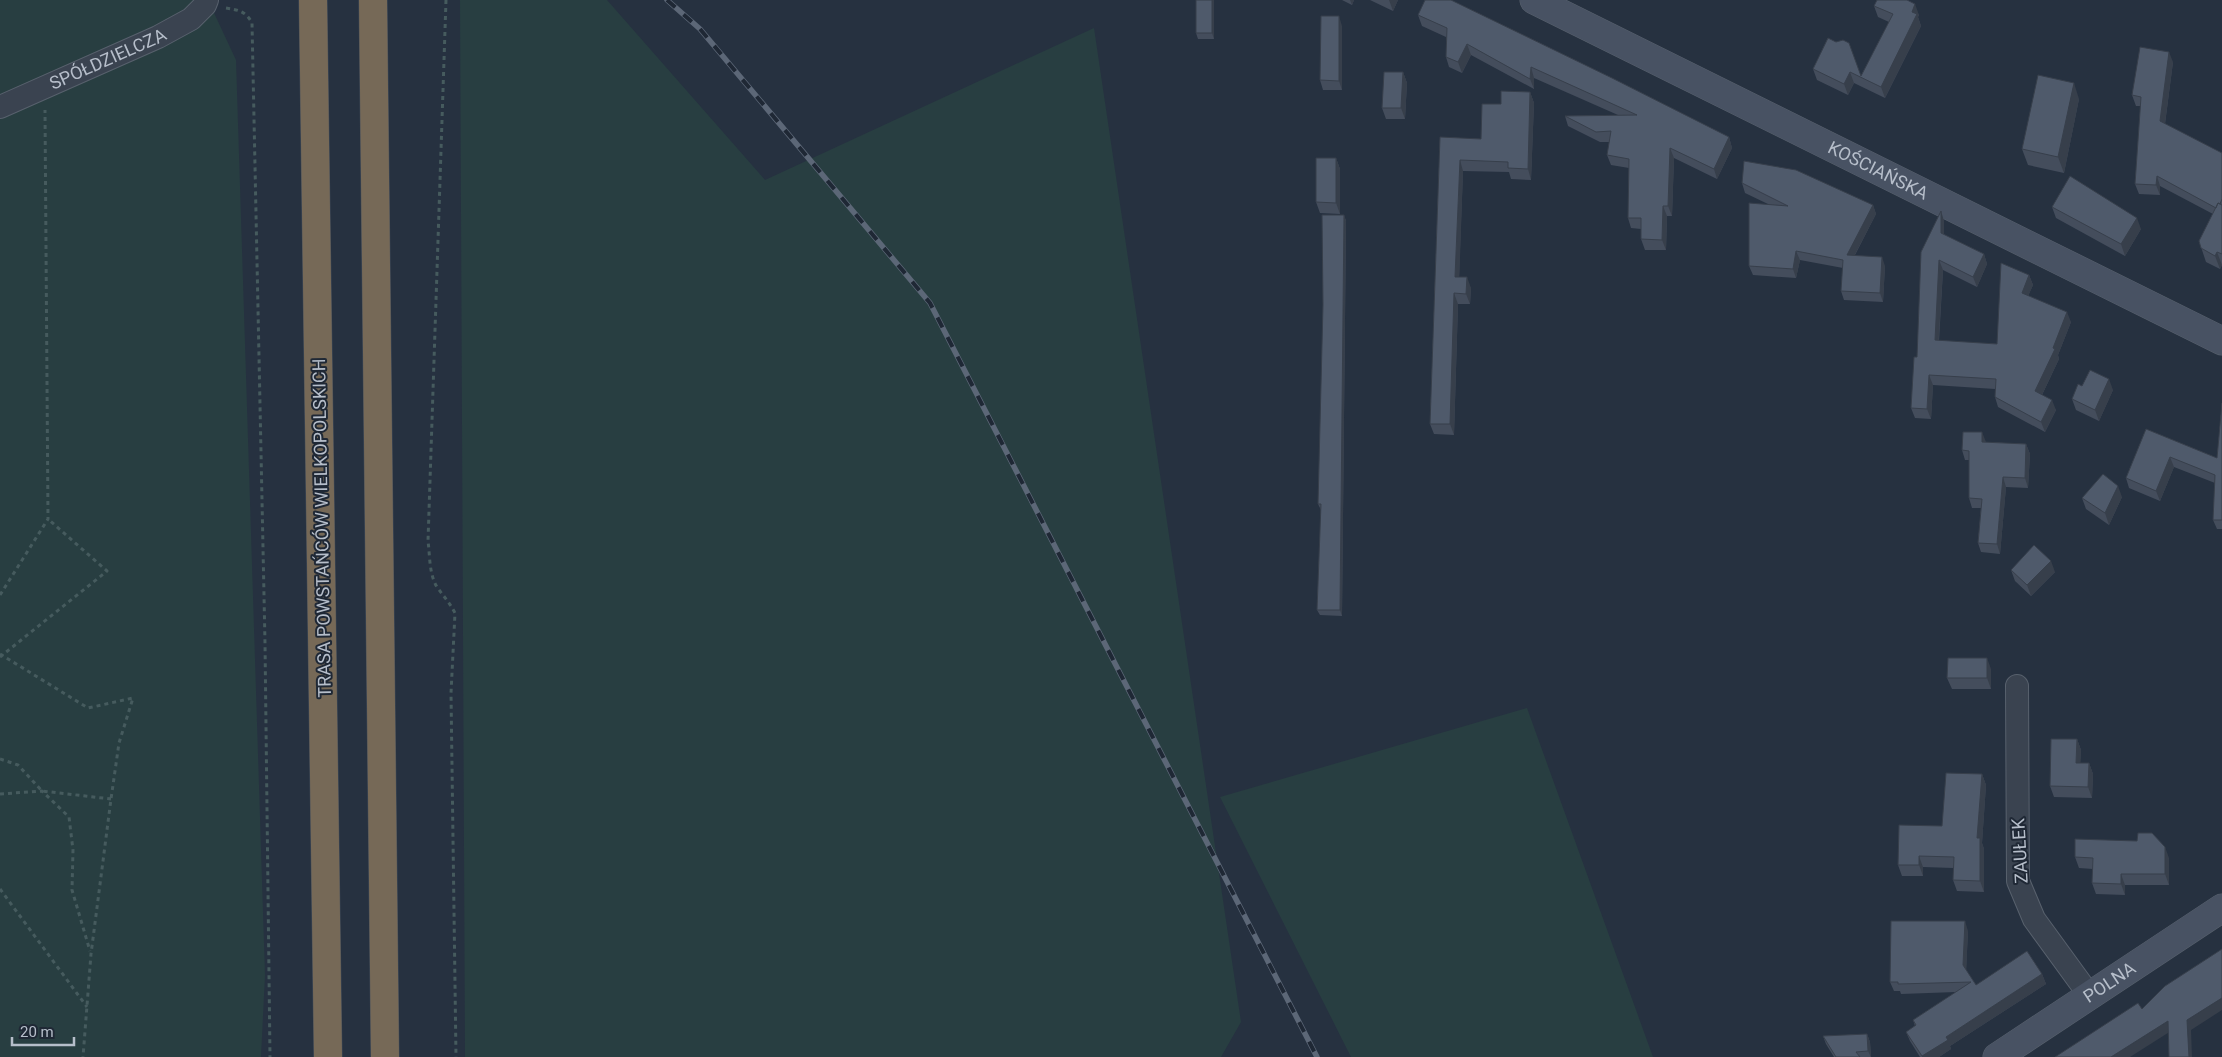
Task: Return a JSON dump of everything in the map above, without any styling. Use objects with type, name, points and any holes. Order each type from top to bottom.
[{"type":"highway","name":"TRASA POWSTAŃCÓW WIELKOPOLSKICH","points":[[313,0],[328,1057]]},
{"type":"highway","points":[[373,0],[384,1057]]},
{"type":"street","name":"KOŚCIAŃSKA","points":[[1534,0],[2222,341]]},
{"type":"street","name":"SPÓŁDZIELCZA","points":[[0,106],[158,37],[191,19],[206,3]]},
{"type":"street","name":"ZAUŁEK","points":[[2017,686],[2018,881],[2034,919],[2090,996]]},
{"type":"street","name":"POLNA","points":[[1997,1057],[2222,908]]},
{"type":"path","points":[[446,0],[428,541],[431,571],[437,587],[450,602],[455,614],[451,693],[456,1057]]},
{"type":"path","points":[[206,3],[240,10],[248,16],[252,23],[265,643],[270,1057]]},
{"type":"path","points":[[0,595],[48,519],[45,87]]},
{"type":"path","points":[[48,519],[107,571],[1,655],[88,708],[133,698],[119,743],[111,798],[91,954],[83,1057]]},
{"type":"path","points":[[0,759],[18,766],[69,817],[73,850],[72,890],[91,954]]},
{"type":"path","points":[[0,794],[42,791],[111,798]]},
{"type":"path","points":[[0,889],[87,1008]]},
{"type":"green space","points":[[0,0],[208,0],[236,60],[265,975],[261,1057],[0,1057]]},
{"type":"green space","points":[[460,0],[607,0],[765,180],[1094,28],[1241,1022],[1221,1057],[465,1057]]},
{"type":"green space","points":[[1527,708],[1653,1057],[1351,1057],[1220,797]]},
{"type":"building","points":[[1196,0],[1212,0],[1212,33],[1196,33]]},
{"type":"building","points":[[1425,0],[1451,0],[1729,137],[1714,169],[1670,148],[1668,206],[1663,206],[1662,240],[1641,239],[1641,218],[1628,218],[1629,159],[1607,155],[1611,131],[1596,132],[1565,116],[1637,115],[1531,67],[1530,79],[1467,44],[1458,62],[1446,57],[1447,28],[1418,15]]},
{"type":"building","points":[[1877,0],[1907,0],[1915,4],[1912,12],[1917,14],[1881,87],[1850,72],[1844,84],[1813,69],[1828,38],[1836,42],[1843,40],[1849,43],[1861,76],[1893,14],[1874,6]]},
{"type":"building","points":[[1321,16],[1339,16],[1339,81],[1320,80]]},
{"type":"building","points":[[2140,47],[2169,52],[2160,121],[2222,153],[2222,199],[2216,208],[2157,176],[2156,185],[2135,184],[2141,97],[2132,95]]},
{"type":"building","points":[[1384,72],[1403,72],[1401,108],[1382,108]]},
{"type":"building","points":[[2038,75],[2074,83],[2058,157],[2022,149]]},
{"type":"building","points":[[1501,91],[1530,92],[1528,169],[1508,168],[1508,162],[1460,160],[1455,277],[1467,277],[1466,294],[1454,293],[1450,424],[1430,424],[1440,137],[1481,139],[1482,104],[1501,104]]},
{"type":"building","points":[[1316,158],[1336,158],[1336,203],[1316,202]]},
{"type":"building","points":[[1744,161],[1796,170],[1873,205],[1847,255],[1882,257],[1880,293],[1841,291],[1843,260],[1796,251],[1793,269],[1749,266],[1749,203],[1788,206],[1742,183]]},
{"type":"building","points":[[2070,176],[2137,218],[2121,244],[2052,207]]},
{"type":"building","points":[[2218,203],[2222,205],[2222,254],[2217,252],[2215,256],[2201,248],[2199,241]]},
{"type":"building","points":[[1941,211],[1941,233],[1984,254],[1973,277],[1939,260],[1935,340],[1997,344],[2001,263],[2029,275],[2022,293],[2067,312],[2053,348],[2055,349],[2035,391],[2052,400],[2041,422],[1995,397],[1996,379],[1929,375],[1927,409],[1911,408],[1914,357],[1917,357],[1921,252]]},
{"type":"building","points":[[1322,215],[1344,215],[1340,610],[1317,610],[1321,504],[1318,504],[1323,305]]},
{"type":"building","points":[[2090,370],[2109,379],[2095,410],[2072,399],[2078,384],[2082,386]]},
{"type":"building","points":[[2222,403],[2222,520],[2213,520],[2215,475],[2170,457],[2156,491],[2126,478],[2146,429],[2217,458]]},
{"type":"building","points":[[1963,432],[1982,432],[1982,442],[2026,444],[2025,478],[2003,477],[1997,544],[1978,543],[1982,499],[1969,498],[1969,451],[1962,450]]},
{"type":"building","points":[[2103,474],[2118,486],[2105,513],[2082,498]]},
{"type":"building","points":[[2034,545],[2051,561],[2027,585],[2011,570]]},
{"type":"building","points":[[1948,658],[1987,658],[1987,678],[1947,678]]},
{"type":"building","points":[[2051,739],[2077,739],[2076,763],[2089,763],[2088,787],[2050,786]]},
{"type":"building","points":[[1946,773],[1982,774],[1977,838],[1980,838],[1980,881],[1953,880],[1954,857],[1919,856],[1919,865],[1898,865],[1899,825],[1942,826]]},
{"type":"building","points":[[2138,833],[2152,833],[2165,847],[2165,874],[2121,874],[2121,884],[2092,883],[2093,858],[2075,857],[2075,839],[2137,841]]},
{"type":"building","points":[[1891,921],[1965,921],[1963,965],[1976,985],[2027,951],[2042,974],[1946,1037],[1948,1040],[1922,1056],[1906,1032],[1916,1025],[1913,1020],[1971,982],[1898,984],[1898,982],[1890,982]]},
{"type":"building","points":[[2222,949],[2222,998],[2187,1020],[2189,1057],[2169,1057],[2168,1021],[2111,1057],[2055,1057],[2138,1003],[2142,1009],[2165,986]]},
{"type":"building","points":[[1867,1034],[1868,1051],[1856,1052],[1860,1057],[1836,1057],[1823,1036]]},
{"type":"railway","points":[[667,0],[700,29],[930,303],[1317,1057]]}]
